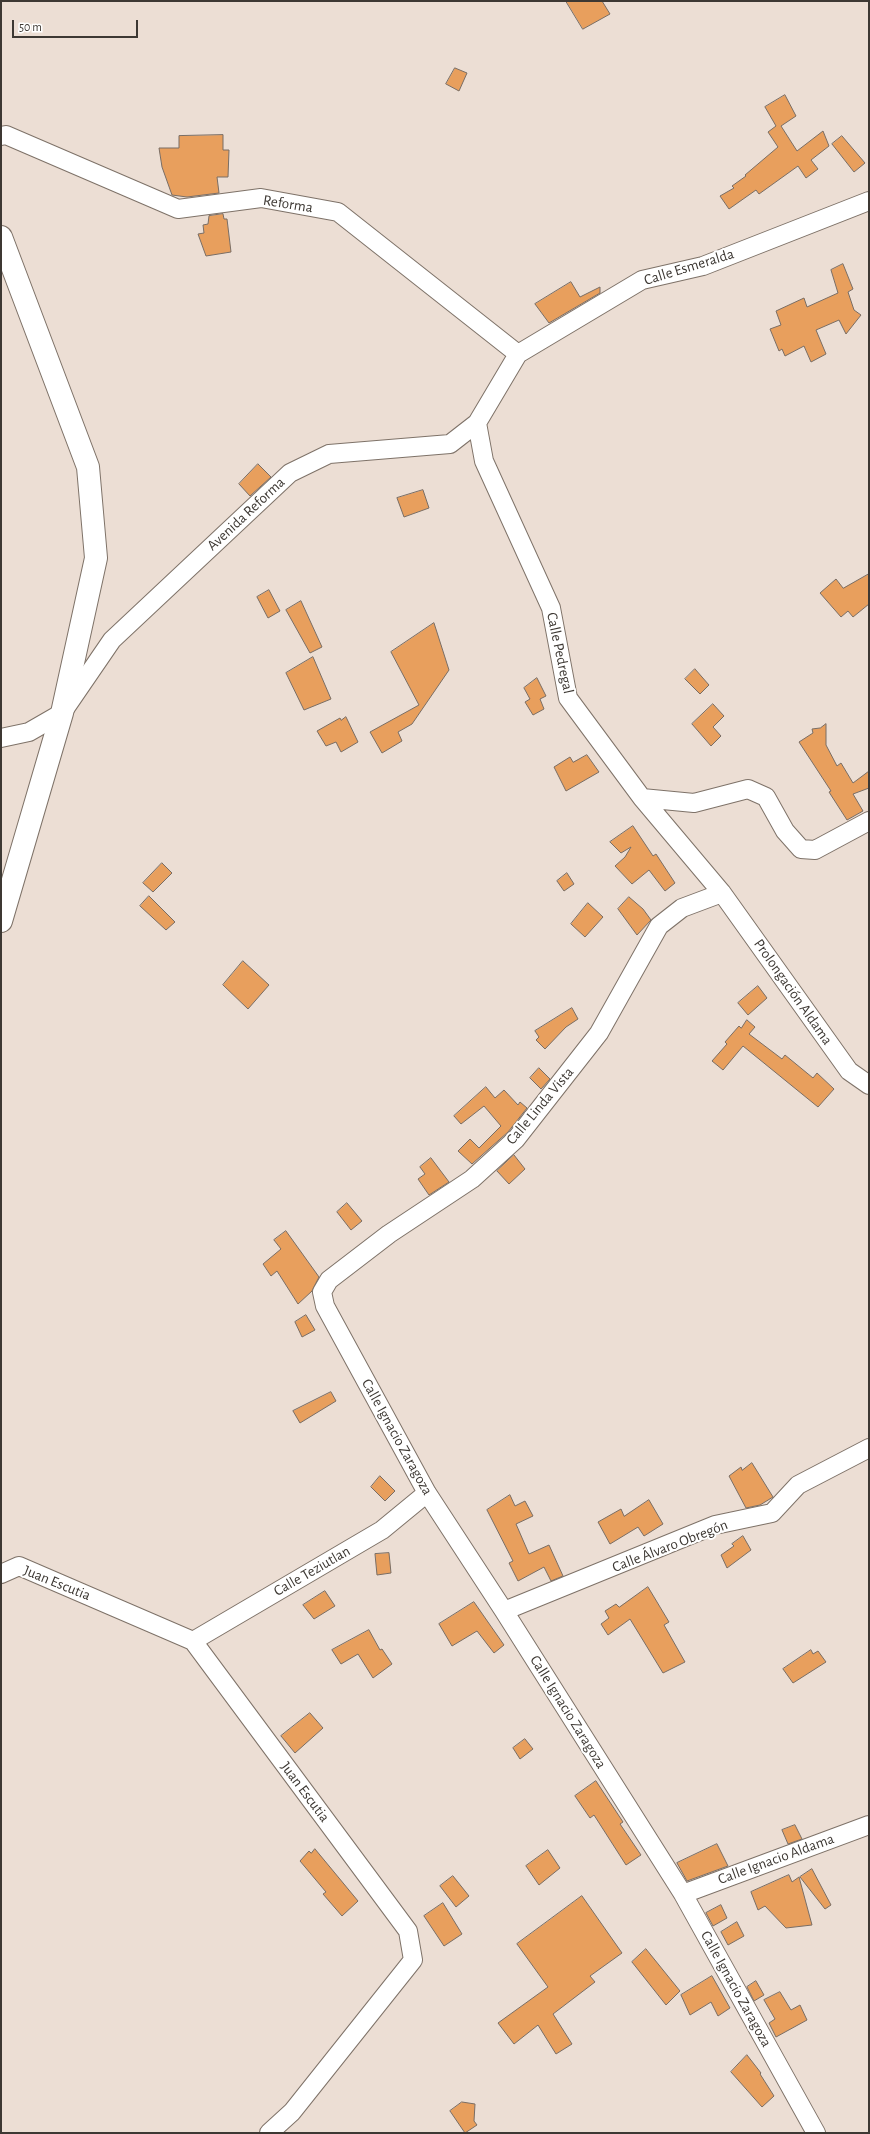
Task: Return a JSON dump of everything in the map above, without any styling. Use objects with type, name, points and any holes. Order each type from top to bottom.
[{"type":"main road","points":[[1,237],[88,467],[96,558],[62,713],[1,921]]},
{"type":"street","name":"Reforma","points":[[1,136],[6,135],[178,209],[260,198],[338,212],[518,354]]},
{"type":"street","name":"Calle Esmeralda","points":[[518,354],[642,280],[703,266],[869,201]]},
{"type":"street","name":"Avenida Reforma","points":[[1,738],[30,732],[62,713],[112,640],[290,473],[329,454],[450,444],[477,423],[518,354]]},
{"type":"street","name":"Calle Pedregal","points":[[477,423],[484,461],[551,608],[568,698],[642,798],[722,893]]},
{"type":"street","points":[[642,798],[694,803],[748,789],[766,797],[785,831],[801,849],[815,850],[869,821]]},
{"type":"street","name":"Prolongación Aldama","points":[[722,893],[849,1071],[869,1085]]},
{"type":"street","name":"Calle Linda Vista","points":[[322,1292],[329,1280],[389,1234],[472,1179],[516,1139],[599,1033],[659,926],[682,908],[722,893]]},
{"type":"street","name":"Calle Ignacio Zaragoza","points":[[322,1292],[324,1306],[427,1493],[504,1611],[683,1894],[816,2133]]},
{"type":"street","name":"Calle Álvaro Obregón","points":[[504,1611],[715,1525],[772,1513],[798,1485],[869,1448]]},
{"type":"street","name":"Calle Teziutlan","points":[[192,1641],[382,1530],[427,1493]]},
{"type":"street","name":"Juan Escutia","points":[[1,1574],[19,1566],[192,1641],[408,1931],[413,1960],[292,2112],[269,2133]]},
{"type":"street","name":"Calle Ignacio Aldama","points":[[683,1894],[869,1825]]},
{"type":"building","points":[[566,1],[602,1],[610,14],[583,29]]},
{"type":"building","points":[[455,68],[467,73],[459,91],[446,84]]},
{"type":"building","points":[[785,95],[796,116],[781,126],[797,151],[823,131],[829,146],[811,160],[818,169],[806,178],[798,166],[759,194],[756,190],[729,209],[720,196],[734,188],[732,186],[746,176],[745,175],[778,147],[768,132],[776,126],[765,107]]},
{"type":"building","points":[[223,135],[223,150],[229,150],[228,177],[217,177],[219,193],[187,197],[172,195],[162,167],[159,148],[179,148],[179,136]]},
{"type":"building","points":[[842,136],[865,163],[854,172],[832,144]]},
{"type":"building","points":[[223,214],[224,219],[227,219],[231,252],[206,256],[198,234],[204,233],[203,225],[208,224],[209,216]]},
{"type":"building","points":[[843,264],[853,289],[848,292],[854,310],[861,315],[846,334],[839,320],[816,330],[826,354],[811,362],[804,346],[785,356],[782,349],[779,351],[770,329],[781,325],[776,311],[804,298],[807,307],[838,293],[831,270]]},
{"type":"building","points":[[571,282],[580,297],[600,287],[600,293],[549,323],[535,304]]},
{"type":"building","points":[[258,464],[271,477],[250,496],[239,484]]},
{"type":"building","points":[[423,490],[429,508],[404,517],[397,498]]},
{"type":"building","points":[[869,574],[869,604],[853,617],[848,611],[841,617],[820,593],[836,579],[843,588]]},
{"type":"building","points":[[269,590],[280,611],[268,618],[257,597]]},
{"type":"building","points":[[301,601],[322,647],[310,653],[286,610]]},
{"type":"building","points":[[434,623],[449,670],[412,724],[398,732],[402,741],[382,753],[370,732],[419,705],[391,652]]},
{"type":"building","points":[[313,657],[331,699],[304,710],[286,673]]},
{"type":"building","points":[[695,669],[709,685],[700,694],[685,679]]},
{"type":"building","points":[[537,678],[546,696],[540,699],[544,709],[533,715],[525,702],[530,699],[524,688]]},
{"type":"building","points":[[713,704],[724,716],[713,727],[721,736],[711,746],[692,724]]},
{"type":"building","points":[[346,717],[358,742],[341,752],[336,742],[326,746],[317,731],[340,718],[341,720]]},
{"type":"building","points":[[826,724],[826,745],[837,766],[841,763],[853,783],[869,771],[869,788],[853,794],[863,811],[847,820],[829,792],[831,791],[799,742],[813,733],[812,729],[820,728]]},
{"type":"building","points":[[587,755],[599,772],[566,791],[554,767],[570,757],[573,762]]},
{"type":"building","points":[[633,826],[653,856],[656,854],[675,883],[665,891],[649,870],[632,884],[615,866],[625,857],[631,847],[621,853],[610,842]]},
{"type":"building","points":[[162,863],[172,873],[153,892],[143,883]]},
{"type":"building","points":[[567,873],[574,884],[564,891],[557,881]]},
{"type":"building","points":[[149,896],[175,922],[166,930],[140,906]]},
{"type":"building","points":[[629,897],[643,909],[651,920],[637,935],[618,909]]},
{"type":"building","points":[[588,903],[603,917],[585,937],[571,924]]},
{"type":"building","points":[[243,961],[269,985],[248,1009],[223,985]]},
{"type":"building","points":[[758,986],[767,998],[748,1015],[738,1003]]},
{"type":"building","points":[[572,1008],[578,1019],[566,1027],[545,1049],[536,1040],[539,1037],[535,1031]]},
{"type":"building","points":[[747,1020],[755,1027],[749,1034],[782,1059],[785,1055],[813,1078],[817,1073],[834,1089],[818,1107],[743,1046],[723,1070],[712,1061],[727,1044],[725,1042],[739,1026],[741,1028]]},
{"type":"building","points":[[539,1068],[550,1079],[541,1089],[530,1078]]},
{"type":"building","points":[[486,1087],[495,1098],[504,1090],[518,1105],[520,1102],[527,1108],[508,1132],[472,1164],[458,1151],[470,1139],[479,1148],[501,1126],[484,1106],[461,1124],[454,1116]]},
{"type":"building","points":[[514,1155],[525,1169],[509,1184],[497,1171]]},
{"type":"building","points":[[431,1158],[449,1182],[429,1195],[418,1179],[425,1174],[420,1167]]},
{"type":"building","points":[[347,1203],[362,1221],[351,1230],[337,1212]]},
{"type":"building","points":[[286,1231],[319,1277],[312,1291],[298,1304],[277,1271],[271,1276],[263,1264],[281,1249],[274,1240]]},
{"type":"building","points":[[306,1315],[315,1330],[302,1337],[295,1322]]},
{"type":"building","points":[[331,1392],[336,1401],[300,1423],[293,1411]]},
{"type":"building","points":[[752,1463],[773,1497],[760,1505],[746,1508],[729,1476],[741,1467],[742,1470]]},
{"type":"building","points":[[380,1476],[395,1491],[385,1501],[371,1487]]},
{"type":"building","points":[[510,1495],[515,1506],[525,1501],[533,1516],[516,1524],[529,1554],[549,1545],[563,1576],[551,1581],[544,1567],[518,1581],[509,1563],[513,1561],[487,1510]]},
{"type":"building","points":[[649,1500],[663,1524],[644,1536],[638,1527],[610,1544],[598,1522],[621,1509],[624,1516]]},
{"type":"building","points":[[743,1536],[751,1550],[727,1568],[721,1555],[734,1546],[732,1544]]},
{"type":"building","points":[[389,1553],[391,1573],[377,1575],[375,1554]]},
{"type":"building","points":[[648,1587],[669,1622],[664,1625],[685,1662],[663,1673],[630,1619],[608,1635],[601,1624],[609,1618],[605,1611],[616,1604],[619,1607]]},
{"type":"building","points":[[325,1591],[335,1606],[314,1619],[303,1605]]},
{"type":"building","points":[[474,1602],[504,1645],[494,1653],[477,1631],[452,1646],[439,1624]]},
{"type":"building","points":[[369,1630],[380,1650],[382,1649],[392,1664],[373,1678],[358,1654],[341,1664],[332,1650]]},
{"type":"building","points":[[811,1650],[813,1654],[818,1651],[826,1662],[793,1683],[783,1669]]},
{"type":"building","points":[[310,1713],[323,1728],[295,1753],[281,1736]]},
{"type":"building","points":[[525,1739],[533,1749],[520,1759],[513,1748]]},
{"type":"building","points":[[596,1781],[623,1822],[620,1824],[641,1855],[626,1865],[594,1815],[590,1818],[575,1796]]},
{"type":"building","points":[[795,1825],[802,1839],[788,1844],[782,1830]]},
{"type":"building","points":[[717,1844],[728,1866],[687,1881],[677,1863]]},
{"type":"building","points":[[315,1849],[358,1901],[342,1916],[323,1894],[326,1892],[300,1861],[309,1851],[311,1853]]},
{"type":"building","points":[[548,1850],[560,1868],[539,1885],[526,1866]]},
{"type":"building","points":[[812,1869],[831,1905],[825,1909],[800,1877]]},
{"type":"building","points":[[789,1875],[792,1882],[799,1877],[812,1925],[786,1928],[765,1906],[758,1910],[751,1892]]},
{"type":"building","points":[[453,1876],[469,1896],[456,1907],[440,1886]]},
{"type":"building","points":[[582,1896],[622,1953],[590,1976],[595,1982],[553,2014],[572,2044],[556,2054],[538,2025],[514,2044],[498,2023],[548,1987],[517,1944]]},
{"type":"building","points":[[443,1903],[462,1934],[444,1946],[424,1916]]},
{"type":"building","points":[[721,1905],[727,1918],[713,1926],[706,1913]]},
{"type":"building","points":[[737,1922],[744,1936],[728,1945],[721,1932]]},
{"type":"building","points":[[646,1949],[680,1991],[666,2005],[632,1962]]},
{"type":"building","points":[[712,1976],[730,2008],[718,2016],[711,2002],[690,2015],[681,1995]]},
{"type":"building","points":[[756,1981],[764,1995],[754,2001],[747,1987]]},
{"type":"building","points":[[780,1992],[791,2010],[800,2005],[807,2020],[776,2037],[769,2023],[775,2019],[764,2000]]},
{"type":"building","points":[[747,2055],[761,2073],[760,2074],[774,2096],[762,2107],[731,2072]]},
{"type":"building","points":[[462,2102],[475,2104],[474,2121],[477,2125],[465,2133],[450,2111]]}]
